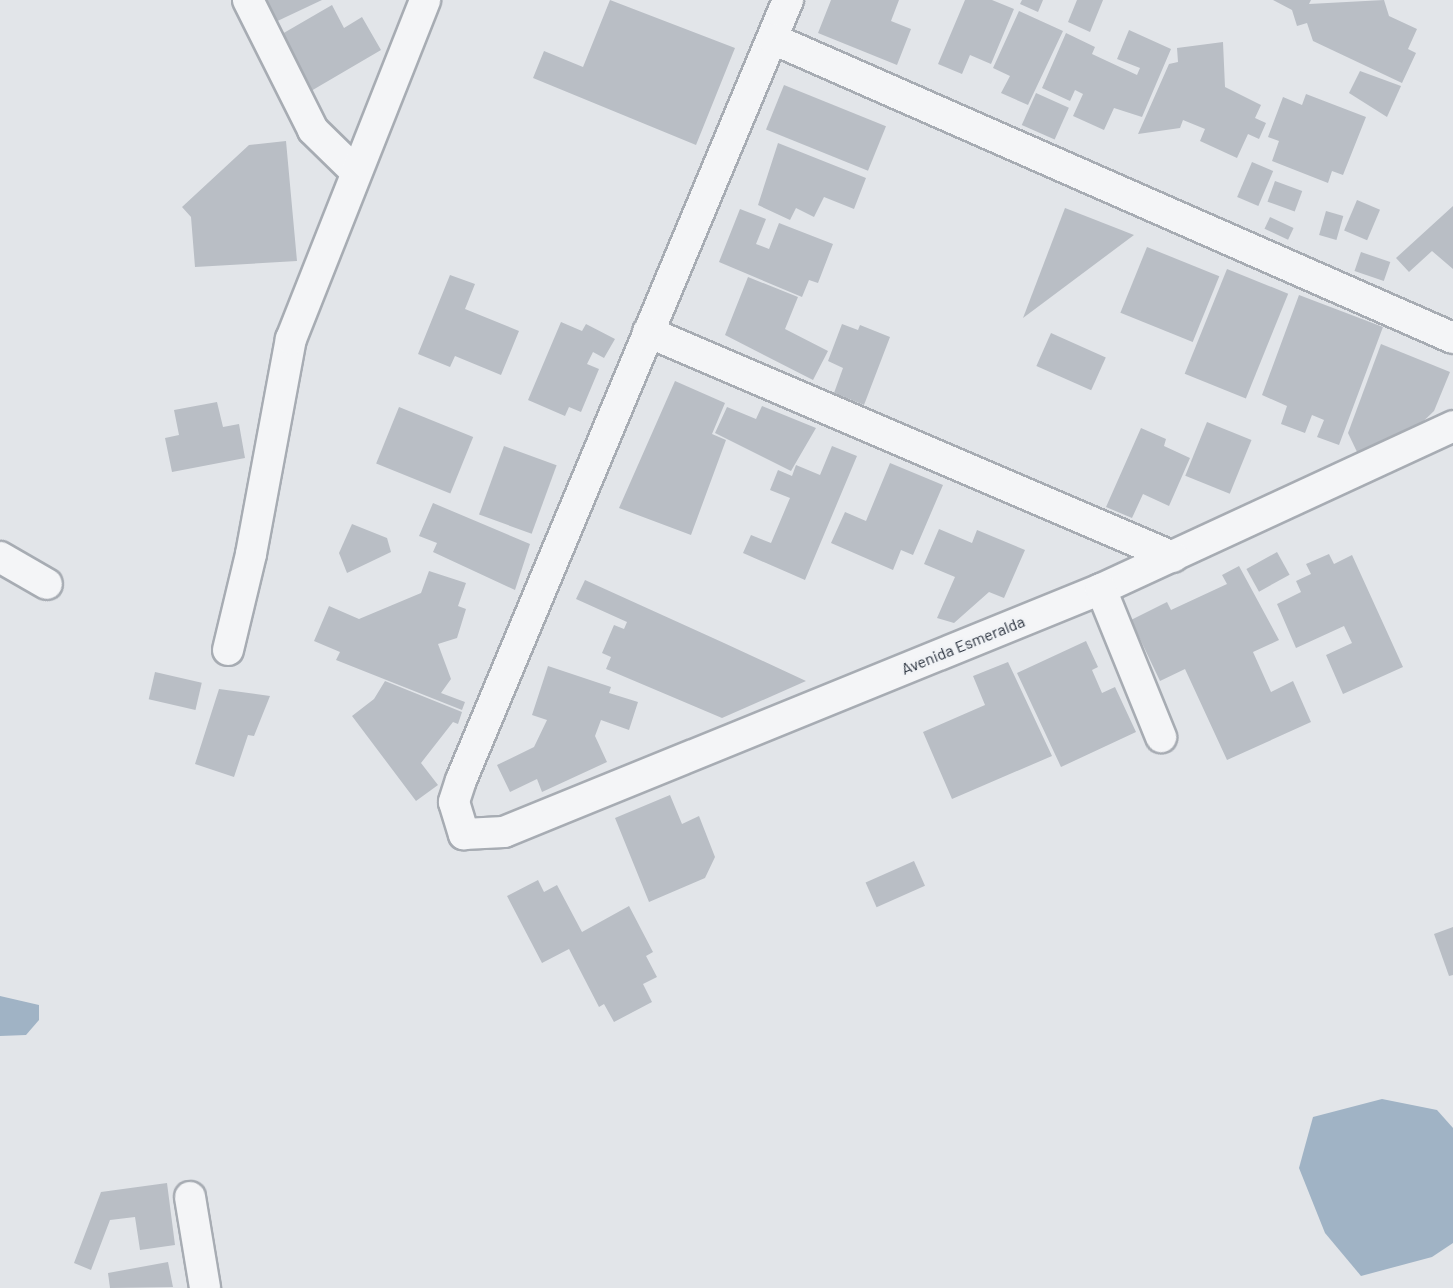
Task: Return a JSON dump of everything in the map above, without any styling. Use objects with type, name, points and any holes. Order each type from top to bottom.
[{"type":"street","points":[[248,0],[314,130],[355,171]]},
{"type":"street","points":[[228,650],[251,554],[291,339],[355,171],[425,0]]},
{"type":"street","points":[[788,0],[648,332],[1173,557]]},
{"type":"street","points":[[773,39],[1453,338]]},
{"type":"street","name":"Avenida Esmeralda","points":[[648,332],[461,780],[454,802],[464,834],[504,832],[1101,589],[1453,426]]},
{"type":"street","points":[[0,557],[47,584]]},
{"type":"street","points":[[1101,589],[1161,737]]},
{"type":"street","points":[[190,1197],[205,1288]]},
{"type":"water","points":[[0,996],[39,1005],[39,1020],[26,1035],[0,1036]]},
{"type":"water","points":[[1382,1099],[1437,1110],[1453,1128],[1453,1243],[1432,1257],[1361,1276],[1325,1233],[1299,1168],[1313,1117]]},
{"type":"building","points":[[258,0],[322,0],[269,25]]},
{"type":"building","points":[[610,0],[735,48],[696,145],[533,78],[544,51],[583,67]]},
{"type":"building","points":[[831,0],[899,0],[891,21],[911,29],[897,65],[818,33]]},
{"type":"building","points":[[965,0],[992,0],[1014,9],[991,64],[970,55],[962,74],[938,64]]},
{"type":"building","points":[[1022,0],[1043,0],[1038,12],[1020,4]]},
{"type":"building","points":[[1077,0],[1103,0],[1090,32],[1068,22]]},
{"type":"building","points":[[1273,0],[1311,0],[1309,4],[1384,0],[1389,16],[1417,29],[1408,49],[1416,53],[1402,83],[1313,41],[1307,23],[1297,26],[1292,10]]},
{"type":"building","points":[[332,5],[344,28],[362,17],[381,50],[311,91],[282,34]]},
{"type":"building","points":[[1019,11],[1063,31],[1028,105],[1001,93],[1010,76],[993,68]]},
{"type":"building","points":[[1129,30],[1171,49],[1142,117],[1114,108],[1104,130],[1073,116],[1083,94],[1075,90],[1070,101],[1042,88],[1066,33],[1095,47],[1092,54],[1137,75],[1140,68],[1117,59]]},
{"type":"building","points":[[1223,42],[1225,87],[1261,105],[1255,118],[1266,123],[1259,139],[1248,134],[1237,158],[1200,141],[1205,129],[1183,120],[1180,128],[1138,134],[1169,64],[1178,62],[1177,48]]},
{"type":"building","points":[[1360,71],[1401,86],[1387,117],[1349,93]]},
{"type":"building","points":[[784,85],[886,126],[868,171],[766,130]]},
{"type":"building","points":[[1036,93],[1069,108],[1055,140],[1022,125]]},
{"type":"building","points":[[1306,94],[1366,117],[1343,175],[1332,171],[1328,183],[1272,161],[1279,141],[1268,137],[1283,97],[1302,105]]},
{"type":"building","points":[[286,141],[297,261],[195,267],[191,217],[182,207],[249,145]]},
{"type":"building","points":[[778,143],[866,178],[854,209],[824,197],[814,217],[796,208],[790,220],[758,205]]},
{"type":"building","points":[[1252,162],[1273,171],[1258,206],[1237,197]]},
{"type":"building","points":[[1275,181],[1302,191],[1295,212],[1267,202]]},
{"type":"building","points":[[1357,200],[1380,210],[1367,240],[1344,230]]},
{"type":"building","points":[[1453,206],[1453,269],[1432,251],[1409,272],[1396,258]]},
{"type":"building","points":[[1065,208],[1134,235],[1023,318]]},
{"type":"building","points":[[740,209],[766,219],[756,244],[769,249],[779,223],[833,244],[818,283],[809,280],[802,297],[719,262]]},
{"type":"building","points":[[1326,211],[1343,216],[1336,240],[1319,235]]},
{"type":"building","points":[[1270,217],[1294,228],[1288,240],[1265,229]]},
{"type":"building","points":[[1147,247],[1219,276],[1193,342],[1120,313]]},
{"type":"building","points":[[1361,252],[1390,262],[1384,281],[1354,271]]},
{"type":"building","points":[[1227,269],[1288,294],[1246,398],[1185,374]]},
{"type":"building","points":[[450,275],[475,284],[465,309],[519,331],[501,375],[455,356],[450,367],[418,354]]},
{"type":"building","points":[[748,277],[798,297],[785,329],[828,351],[813,380],[725,335]]},
{"type":"building","points":[[1299,295],[1383,327],[1339,445],[1317,437],[1324,420],[1312,415],[1305,433],[1281,424],[1287,406],[1262,395]]},
{"type":"building","points":[[561,322],[582,331],[586,324],[615,339],[604,358],[593,352],[587,364],[599,369],[581,412],[569,407],[565,416],[528,400]]},
{"type":"building","points":[[842,324],[858,330],[860,325],[890,337],[864,405],[834,393],[843,368],[828,361]]},
{"type":"building","points":[[1051,333],[1106,357],[1091,390],[1036,366]]},
{"type":"building","points":[[1381,344],[1450,372],[1434,411],[1411,433],[1358,454],[1348,433]]},
{"type":"building","points":[[675,381],[725,403],[712,434],[726,440],[691,535],[619,508]]},
{"type":"building","points":[[217,402],[223,427],[239,424],[245,458],[172,472],[165,438],[179,435],[174,410]]},
{"type":"building","points":[[762,406],[816,428],[791,471],[715,433],[727,407],[756,419]]},
{"type":"building","points":[[399,407],[473,437],[450,494],[376,464]]},
{"type":"building","points":[[1207,422],[1252,440],[1230,494],[1185,476]]},
{"type":"building","points":[[1141,428],[1166,439],[1164,446],[1190,458],[1169,506],[1143,494],[1132,518],[1106,507]]},
{"type":"building","points":[[504,446],[557,465],[532,534],[479,515]]},
{"type":"building","points":[[832,446],[857,456],[805,580],[743,553],[751,535],[771,543],[790,498],[770,490],[778,470],[792,476],[796,465],[820,475]]},
{"type":"building","points":[[890,463],[943,485],[913,555],[901,550],[893,570],[831,543],[845,512],[866,521]]},
{"type":"building","points":[[433,503],[530,544],[515,590],[433,552],[437,543],[419,536]]},
{"type":"building","points":[[352,524],[387,538],[391,552],[347,573],[339,553]]},
{"type":"building","points":[[939,529],[972,543],[977,530],[1025,550],[1004,598],[989,592],[954,623],[937,618],[955,577],[924,564]]},
{"type":"building","points":[[1277,552],[1290,575],[1259,592],[1246,569]]},
{"type":"building","points":[[1329,554],[1334,564],[1352,555],[1403,667],[1343,694],[1326,655],[1352,643],[1344,626],[1296,648],[1277,604],[1301,592],[1296,581],[1311,574],[1306,564]]},
{"type":"building","points":[[1239,566],[1279,640],[1253,652],[1271,692],[1293,681],[1311,722],[1227,760],[1185,669],[1160,681],[1131,620],[1167,602],[1171,610],[1227,584],[1222,575]]},
{"type":"building","points":[[429,571],[466,583],[458,606],[466,609],[457,638],[438,644],[451,679],[441,693],[465,702],[462,710],[336,660],[340,652],[314,641],[329,606],[359,619],[421,593]]},
{"type":"building","points":[[585,580],[806,681],[722,718],[606,669],[611,657],[602,653],[614,625],[624,629],[627,622],[576,599]]},
{"type":"building","points":[[1086,641],[1098,667],[1092,670],[1102,693],[1115,687],[1136,732],[1061,767],[1017,673]]},
{"type":"building","points":[[1008,662],[1052,756],[952,799],[923,732],[985,705],[973,676]]},
{"type":"building","points":[[548,666],[611,687],[609,693],[638,702],[629,730],[601,720],[595,736],[607,762],[542,792],[537,779],[510,792],[497,765],[534,747],[547,720],[532,715]]},
{"type":"building","points":[[155,672],[202,683],[195,710],[149,699]]},
{"type":"building","points":[[385,681],[462,712],[458,724],[453,722],[421,763],[438,785],[416,801],[352,716],[374,699]]},
{"type":"building","points":[[219,689],[270,696],[254,736],[248,735],[234,777],[195,764]]},
{"type":"building","points":[[670,795],[682,824],[699,816],[715,857],[705,878],[649,902],[615,818]]},
{"type":"building","points":[[914,861],[925,886],[877,907],[866,883]]},
{"type":"building","points":[[538,880],[544,892],[557,885],[582,932],[629,906],[653,952],[646,956],[657,977],[643,984],[652,1002],[614,1022],[604,1004],[599,1007],[569,949],[542,963],[507,896]]},
{"type":"building","points":[[1453,927],[1453,975],[1449,976],[1434,934]]},
{"type":"building","points":[[167,1183],[175,1245],[140,1250],[135,1217],[110,1220],[91,1270],[74,1263],[101,1192]]},
{"type":"building","points":[[168,1262],[173,1287],[110,1288],[108,1273]]}]
